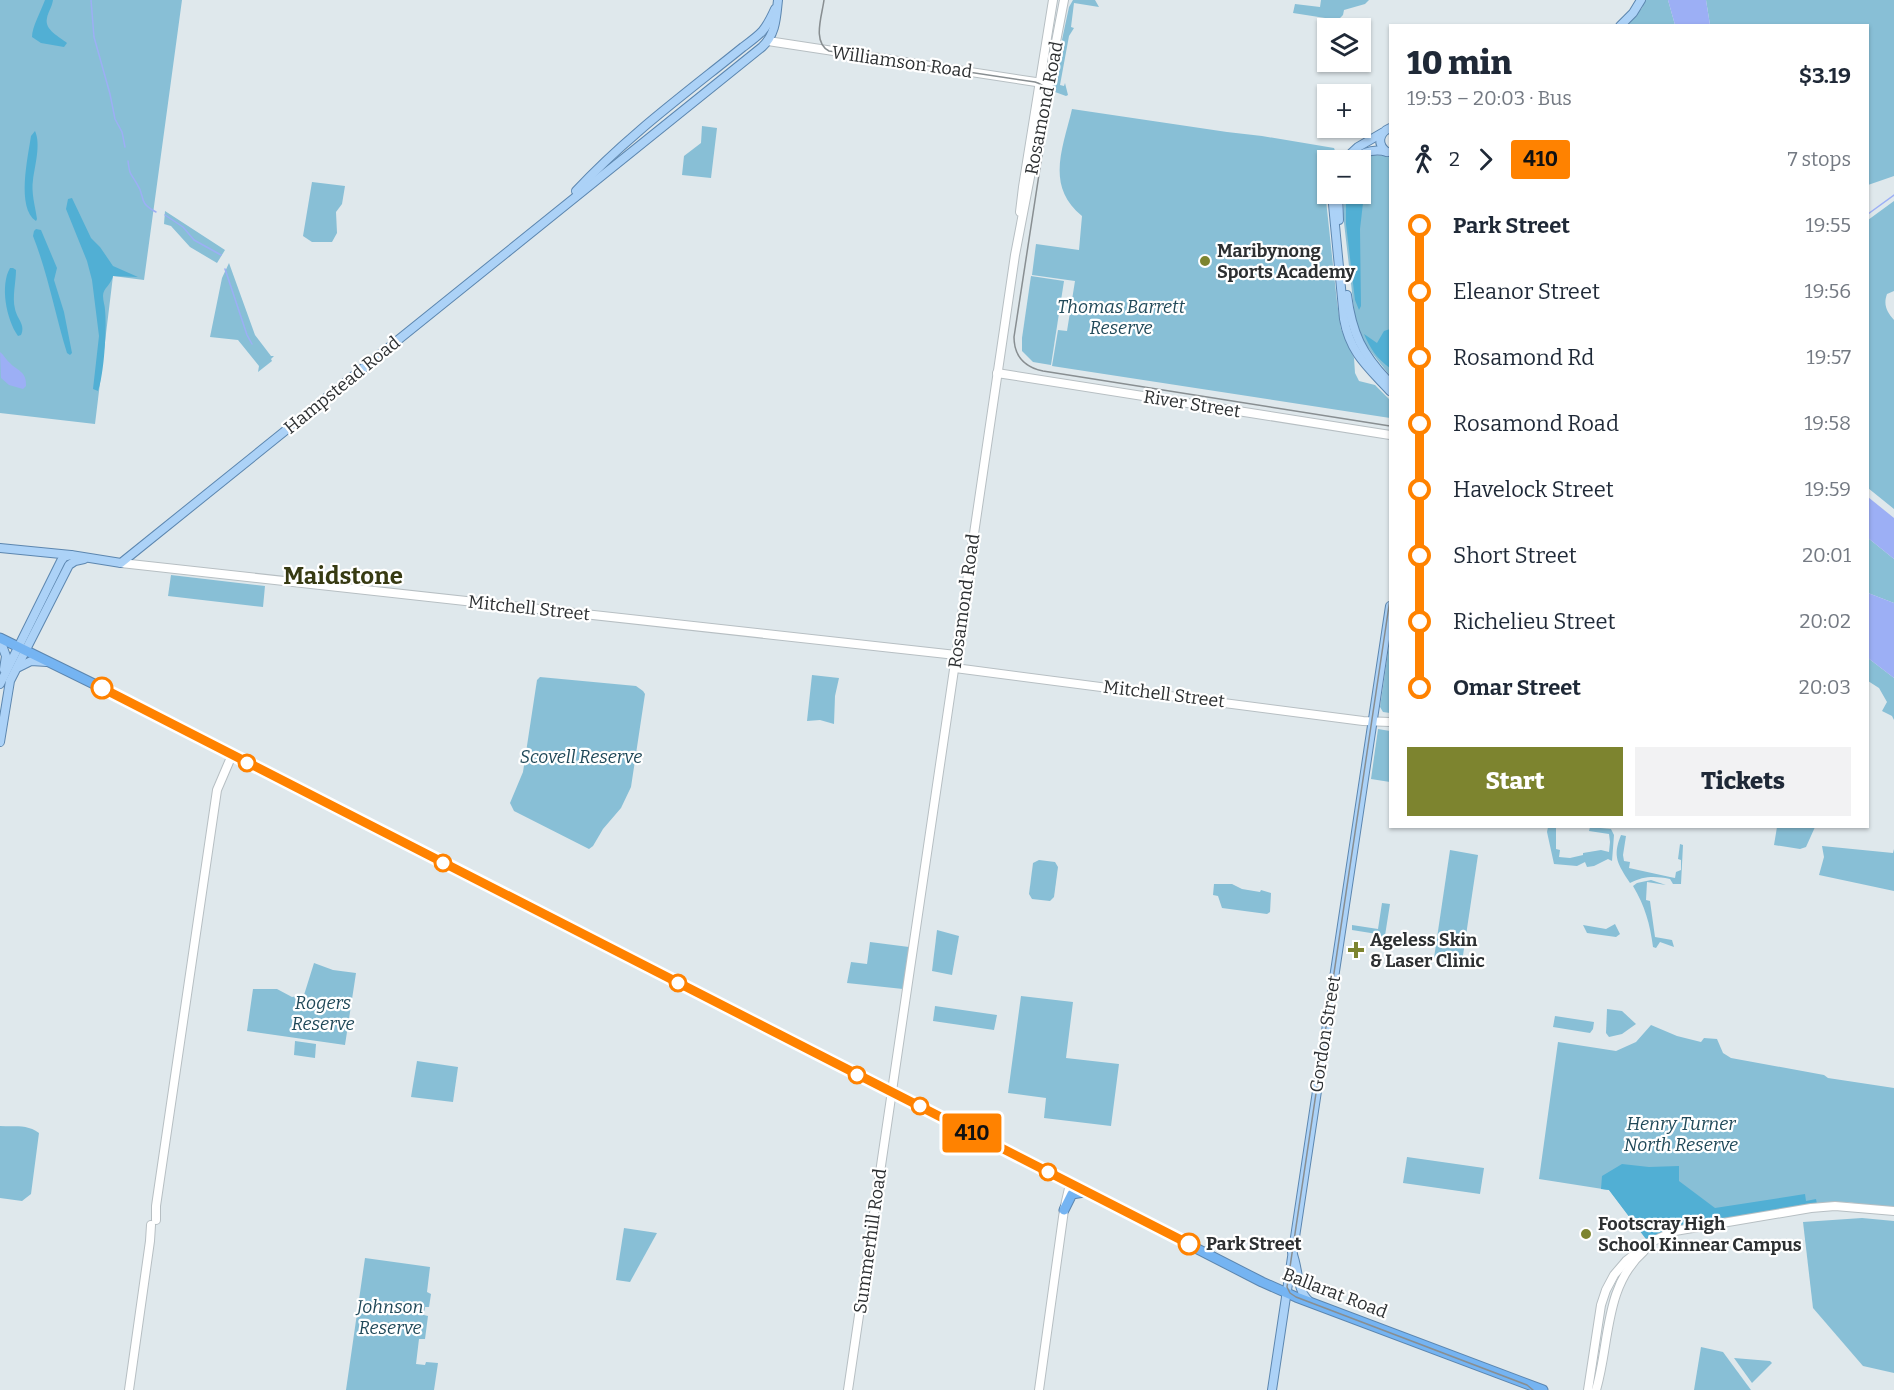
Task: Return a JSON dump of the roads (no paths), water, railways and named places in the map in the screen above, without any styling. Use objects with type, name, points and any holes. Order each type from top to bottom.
[{"type":"highway","name":"Ballarat Road","points":[[0,639],[50,662],[1286,1293],[1543,1390]]},
{"type":"highway","points":[[1064,1210],[1072,1194],[1087,1192]]},
{"type":"main road","points":[[1622,24],[1641,0]]},
{"type":"main road","points":[[768,41],[775,26],[777,1]]},
{"type":"main road","name":"Hampstead Road","points":[[562,207],[608,157],[755,39],[769,22],[777,1]]},
{"type":"main road","name":"Williamson Road","points":[[755,39],[768,41]]},
{"type":"main road","name":"Hampstead Road","points":[[121,563],[768,41]]},
{"type":"main road","points":[[1386,130],[1380,144],[1389,153]]},
{"type":"main road","points":[[1355,150],[1386,130]]},
{"type":"main road","points":[[1371,151],[1389,153]]},
{"type":"main road","points":[[1333,204],[1344,319],[1351,344],[1389,390]]},
{"type":"main road","points":[[1338,204],[1340,237],[1350,315],[1367,363],[1389,383]]},
{"type":"main road","name":"Mitchell Street","points":[[0,548],[121,563]]},
{"type":"main road","points":[[1,681],[23,649],[67,570],[61,561],[43,553]]},
{"type":"main road","points":[[0,741],[9,687],[23,649],[61,561],[64,557],[71,555]]},
{"type":"main road","name":"Mitchell Street","points":[[67,570],[76,560],[102,560]]},
{"type":"main road","name":"Gordon Street","points":[[1272,1390],[1389,612]]},
{"type":"main road","points":[[0,639],[6,657],[1,681]]},
{"type":"main road","points":[[16,668],[31,661],[50,662]]},
{"type":"main road","points":[[1292,1252],[1302,1293],[1309,1302]]},
{"type":"street","name":"Rosamond Road","points":[[1043,97],[1040,82],[1053,0]]},
{"type":"street","name":"Rosamond Road","points":[[891,1092],[1021,216],[1021,198],[1043,97],[1049,84],[1064,0]]},
{"type":"street","name":"Williamson Road","points":[[768,41],[1049,84]]},
{"type":"street","name":"River Street","points":[[997,373],[1389,435]]},
{"type":"street","points":[[140,548],[136,559],[143,565]]},
{"type":"street","name":"Mitchell Street","points":[[121,563],[956,655]]},
{"type":"street","name":"Mitchell Street","points":[[955,668],[1389,722]]},
{"type":"street","points":[[129,1390],[217,790],[232,755]]},
{"type":"street","name":"Summerhill Road","points":[[848,1390],[891,1092]]},
{"type":"street","points":[[1039,1390],[1064,1210],[1071,1184]]},
{"type":"street","points":[[1588,1390],[1604,1297],[1614,1275],[1637,1250],[1666,1234],[1818,1207],[1858,1207],[1894,1211]]},
{"type":"street","points":[[1596,1390],[1614,1299],[1626,1271],[1642,1252],[1664,1238],[1694,1228]]},
{"type":"street","points":[[1604,1297],[1614,1299]]},
{"type":"street","points":[[1596,1336],[1607,1338]]},
{"type":"street","points":[[1593,1357],[1603,1358]]},
{"type":"waterway","points":[[91,0],[94,37],[115,119],[122,132],[125,147]]},
{"type":"waterway","points":[[128,161],[131,174],[140,189],[144,202],[156,212]]},
{"type":"waterway","points":[[1869,213],[1894,195]]},
{"type":"waterway","points":[[165,215],[183,227],[194,240],[221,255]]},
{"type":"waterway","points":[[225,269],[252,344]]},
{"type":"tram line","points":[[824,0],[819,35],[824,47],[829,51],[1035,82],[1048,92],[1050,103],[1014,337],[1018,355],[1031,367],[1043,371],[1389,426]]},
{"type":"tram line","points":[[1389,606],[1287,1287],[1296,1297],[1527,1385],[1533,1390]]},
{"type":"place","name":"Maribynong Sports Academy","points":[[1205,261]]},
{"type":"place","name":"Ageless Skin & Laser Clinic","points":[[1356,950]]},
{"type":"place","name":"Footscray High School Kinnear Campus","points":[[1586,1234]]},
{"type":"place","name":"Park Street","points":[[1189,1244]]},
{"type":"district","name":"Maidstone","points":[[343,576]]},
{"type":"park label","name":"Thomas Barrett Reserve","points":[[1121,317]]},
{"type":"park label","name":"Scovell Reserve","points":[[581,757]]},
{"type":"park label","name":"Rogers Reserve","points":[[323,1013]]},
{"type":"park label","name":"Henry Turner North Reserve","points":[[1681,1134]]},
{"type":"park label","name":"Johnson Reserve","points":[[390,1317]]}]
